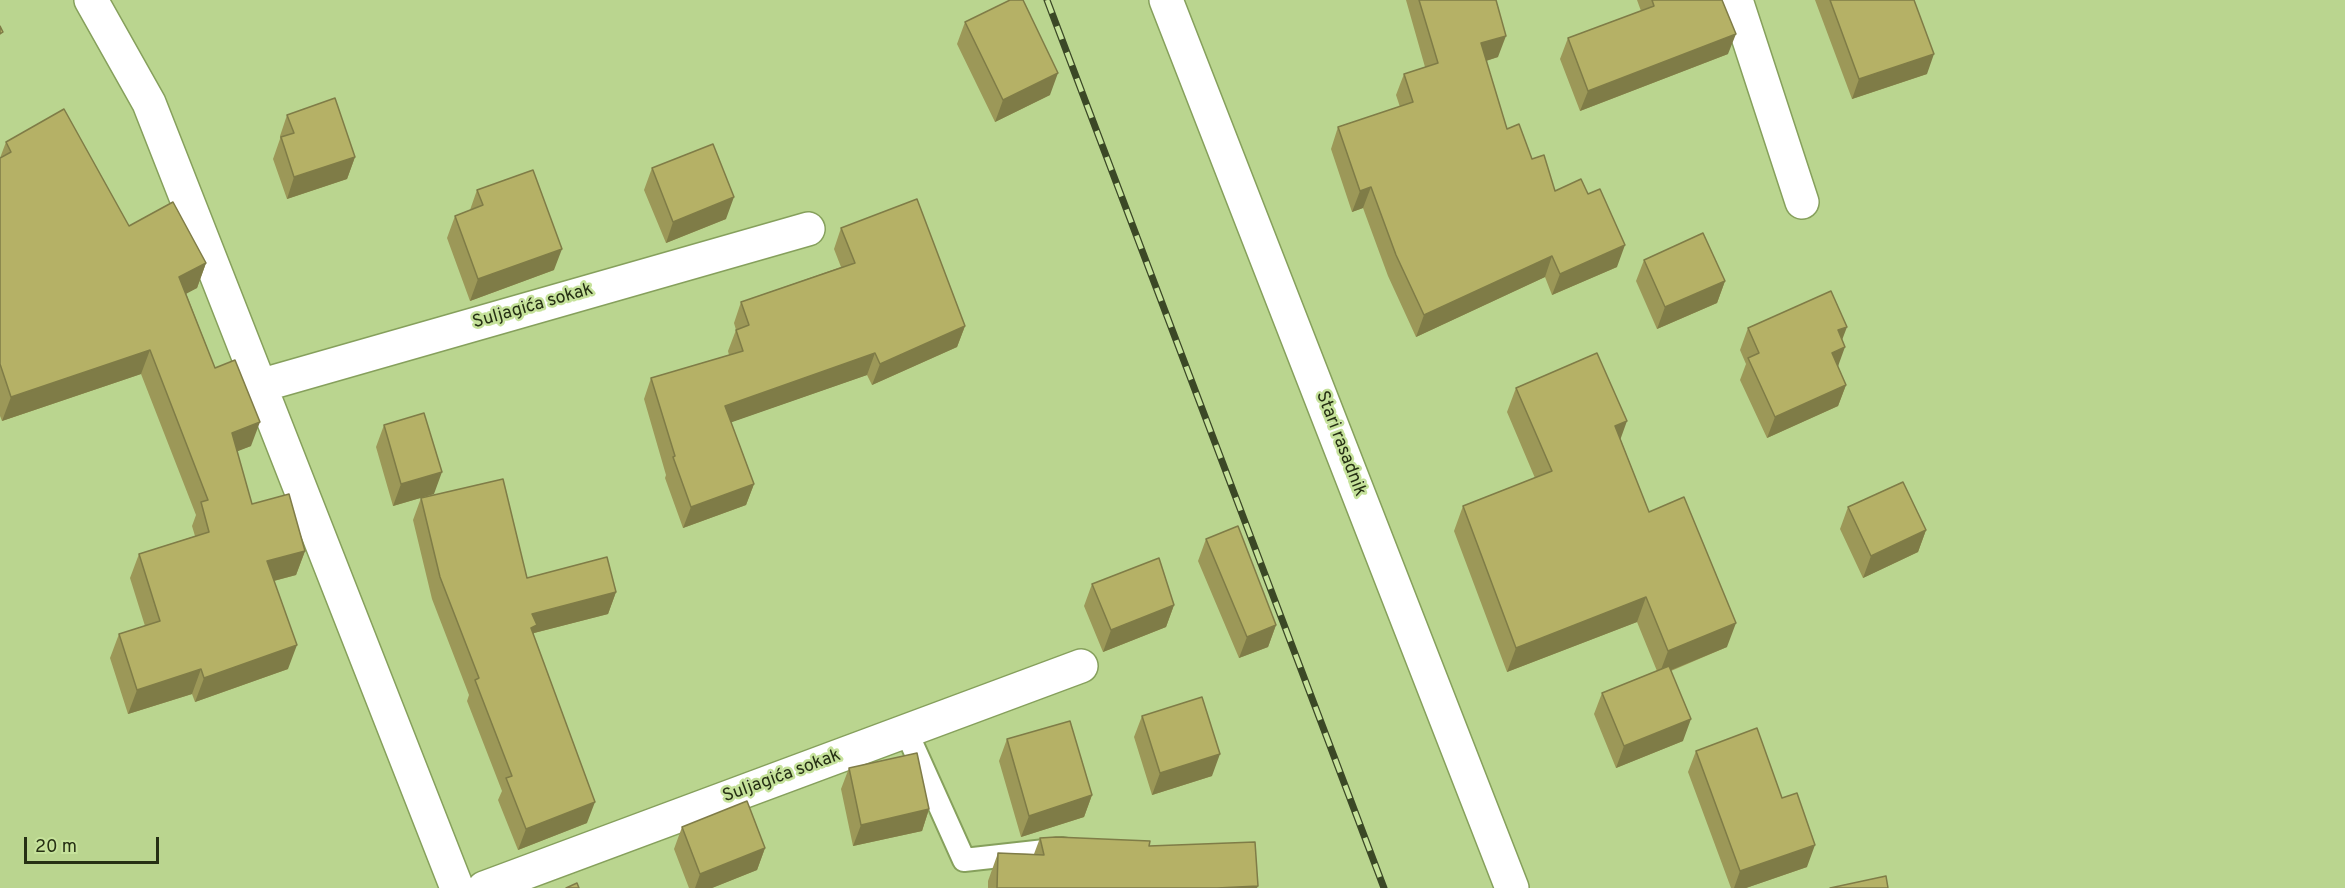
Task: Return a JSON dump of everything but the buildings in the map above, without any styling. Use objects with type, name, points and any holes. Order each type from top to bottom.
[{"type":"street","points":[[91,0],[149,103],[457,888]]},
{"type":"street","name":"Stari rasadnik","points":[[1166,0],[1512,888]]},
{"type":"street","points":[[1736,0],[1803,202]]},
{"type":"street","name":"Suljagića sokak","points":[[259,386],[808,229]]},
{"type":"street","name":"Suljagića sokak","points":[[484,888],[1081,666]]},
{"type":"lane","points":[[906,731],[964,860],[1081,848]]},
{"type":"railway","points":[[1047,0],[1384,888]]}]
